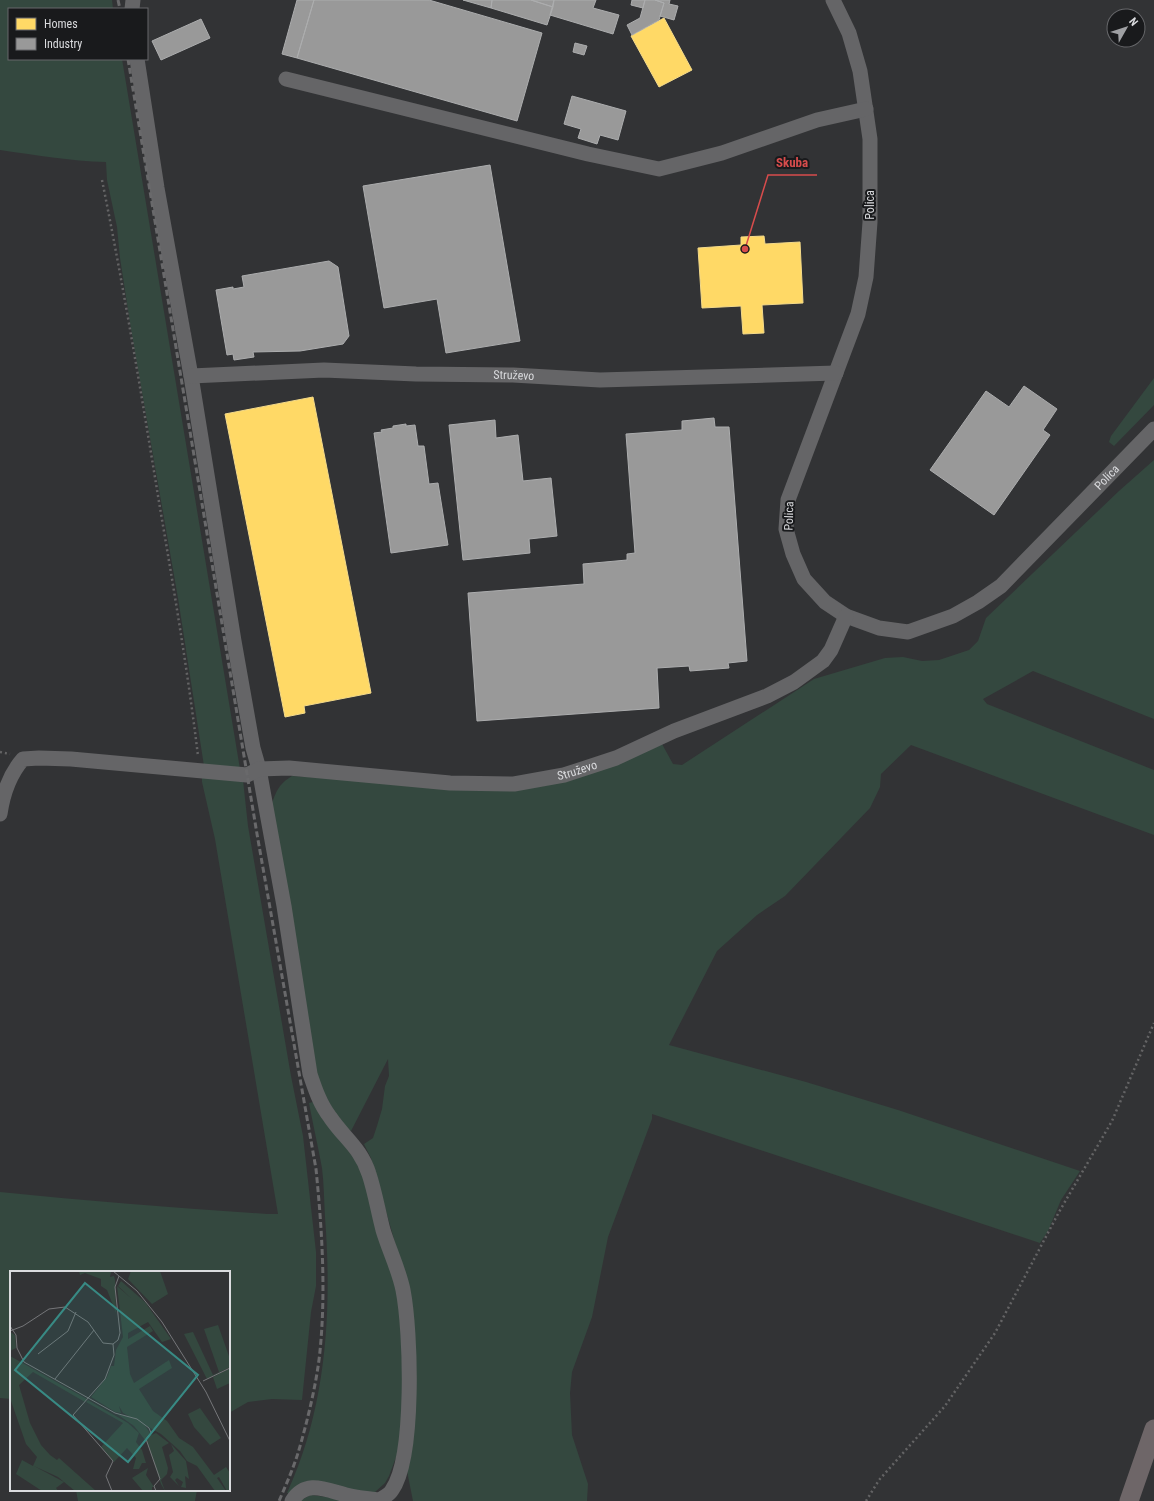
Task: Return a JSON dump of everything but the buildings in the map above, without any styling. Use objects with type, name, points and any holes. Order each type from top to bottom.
[{"type":"main road","points":[[1130,1501],[1154,1429]]},
{"type":"street","name":"Polica","points":[[833,0],[849,33],[860,71],[870,138],[870,222],[866,277],[858,314],[788,500],[786,529],[793,554],[804,579],[825,602],[846,616],[879,628],[908,632],[953,616],[978,602],[1001,586],[1154,429]]},
{"type":"street","points":[[137,60],[157,188],[191,376],[251,740],[259,769],[284,906],[310,1074],[318,1099],[330,1118],[358,1150],[369,1173],[383,1230],[403,1289],[409,1376],[405,1449],[400,1472],[392,1491],[380,1500],[345,1495],[326,1488],[306,1489],[295,1496],[292,1501]]},
{"type":"street","points":[[286,79],[588,154],[659,169],[722,152],[817,120],[866,110]]},
{"type":"street","name":"Struževo","points":[[191,376],[324,370],[416,374],[513,375],[600,380],[836,373]]},
{"type":"street","name":"Struževo","points":[[0,814],[6,785],[14,769],[23,759],[71,759],[200,772],[247,775],[259,769],[290,768],[450,783],[514,784],[564,775],[616,758],[674,731],[767,696],[794,682],[823,660],[831,650],[846,616]]},
{"type":"path","points":[[102,180],[115,243],[159,498],[191,692],[200,772]]},
{"type":"path","points":[[866,1501],[879,1480],[945,1406],[995,1332],[1059,1212],[1112,1121],[1154,1023]]},
{"type":"green space","points":[[0,0],[112,0],[113,8],[8,8],[8,60],[122,60],[240,769],[204,766],[178,598],[131,329],[120,258],[117,227],[107,180],[106,162],[66,159],[0,150]]},
{"type":"green space","points":[[1154,378],[1154,405],[1114,446],[1109,442],[1111,436]]},
{"type":"green space","points":[[1154,460],[1154,719],[1033,671],[983,699],[987,704],[1154,770],[1154,835],[911,745],[881,774],[880,787],[870,808],[785,896],[757,915],[717,951],[669,1045],[806,1082],[898,1110],[1080,1171],[1061,1200],[1048,1231],[1040,1243],[652,1114],[652,1119],[608,1237],[592,1317],[572,1372],[570,1393],[572,1435],[588,1484],[587,1501],[413,1501],[407,1471],[410,1461],[411,1439],[403,1271],[371,1158],[364,1144],[373,1138],[382,1109],[385,1086],[389,1076],[388,1059],[351,1131],[338,1119],[315,1076],[272,803],[279,788],[292,776],[508,789],[544,786],[591,773],[662,744],[673,764],[682,765],[814,679],[885,658],[903,657],[922,661],[939,660],[969,650],[978,641],[986,618],[1119,491]]},
{"type":"green space","points":[[202,776],[243,780],[248,826],[291,1076],[303,1136],[316,1252],[316,1286],[311,1312],[302,1400],[272,1399],[248,1402],[230,1412],[230,1271],[10,1271],[10,1399],[0,1398],[0,1192],[167,1207],[278,1214],[215,839],[202,782]]},
{"type":"green space","points":[[313,1102],[362,1169],[398,1293],[405,1386],[398,1452],[385,1483],[375,1492],[368,1494],[287,1493],[311,1427],[324,1357],[327,1322],[328,1287],[324,1186],[322,1168],[309,1103]]},
{"type":"green space","points":[[76,1491],[197,1491],[195,1501],[78,1501]]},
{"type":"green space","points":[[311,1495],[358,1501],[299,1501]]},
{"type":"railway","points":[[118,0],[120,8]]},
{"type":"railway","points":[[128,60],[257,834],[316,1169],[320,1214],[323,1283],[322,1328],[319,1363],[301,1441],[294,1465],[279,1501]]},
{"type":"place","name":"Skuba","points":[[745,249]]}]
